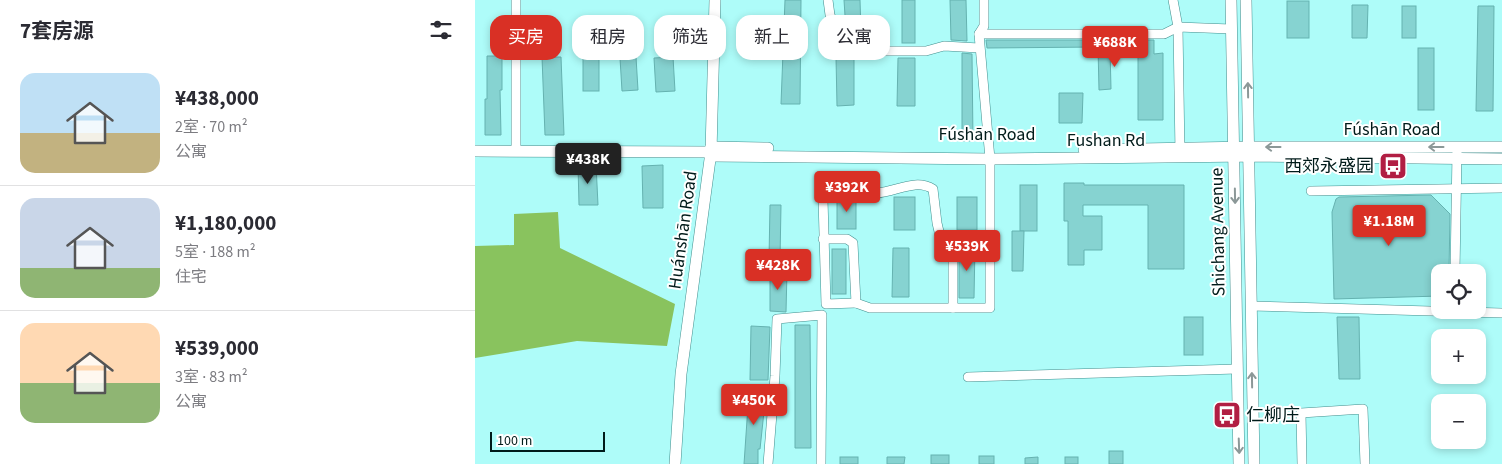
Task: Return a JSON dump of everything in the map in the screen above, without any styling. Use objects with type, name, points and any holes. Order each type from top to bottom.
[{"type":"main road","name":"Huánshān Road","points":[[675,464],[681,374],[711,152],[715,0]]},
{"type":"main road","name":"Shichang Avenue","points":[[1231,0],[1239,464]]},
{"type":"main road","name":"Shichang Avenue","points":[[1246,0],[1254,464]]},
{"type":"main road","name":"Fúshān Road","points":[[1457,153],[1502,147]]},
{"type":"main road","name":"Fushan Rd","points":[[475,151],[989,155],[1250,151],[1457,153],[1502,159]]},
{"type":"street","points":[[516,0],[516,151]]},
{"type":"street","points":[[828,0],[830,15],[839,35],[861,46],[879,51],[926,51],[944,46],[979,48]]},
{"type":"street","points":[[953,308],[953,253],[941,240],[933,190],[927,186],[911,185],[877,193],[845,188],[833,189],[823,199],[826,304],[856,303],[870,308],[953,308],[990,308],[989,155],[979,48],[979,34],[985,26],[983,0]]},
{"type":"street","points":[[1173,0],[1178,27],[1180,153]]},
{"type":"street","points":[[979,34],[1164,34],[1178,27],[1231,29]]},
{"type":"street","points":[[1455,264],[1457,153]]},
{"type":"street","points":[[1311,191],[1502,188]]},
{"type":"street","points":[[823,239],[847,239],[853,243],[856,303]]},
{"type":"street","points":[[1251,306],[1431,310]]},
{"type":"street","points":[[1486,313],[1502,314]]},
{"type":"street","points":[[768,464],[775,376],[777,318],[822,315],[821,464]]},
{"type":"street","points":[[968,377],[1237,369]]},
{"type":"street","points":[[1303,464],[1301,413],[1363,409],[1365,464]]},
{"type":"green space","points":[[558,212],[560,248],[675,304],[667,346],[577,341],[475,358],[475,246],[514,245],[514,214]]},
{"type":"building","points":[[785,0],[801,0],[801,15],[784,15]]},
{"type":"building","points":[[844,0],[860,0],[860,15],[845,15]]},
{"type":"building","points":[[902,0],[915,0],[915,43],[902,43]]},
{"type":"building","points":[[950,0],[966,0],[967,41],[951,40]]},
{"type":"building","points":[[1287,1],[1309,1],[1309,38],[1287,38]]},
{"type":"building","points":[[1352,5],[1368,5],[1367,38],[1352,38]]},
{"type":"building","points":[[1402,6],[1416,6],[1416,38],[1402,38]]},
{"type":"building","points":[[1478,6],[1494,6],[1493,111],[1476,111]]},
{"type":"building","points":[[986,40],[1154,40],[1154,54],[1163,53],[1163,120],[1138,120],[1138,48],[1110,48],[1111,89],[1099,90],[1098,47],[987,48]]},
{"type":"building","points":[[1418,48],[1434,48],[1434,110],[1418,110]]},
{"type":"building","points":[[962,53],[972,54],[973,141],[962,141]]},
{"type":"building","points":[[487,56],[490,56],[490,60],[502,60],[502,90],[500,90],[501,135],[485,135],[485,99],[487,99]]},
{"type":"building","points":[[898,58],[915,58],[915,106],[897,106]]},
{"type":"building","points":[[542,60],[561,60],[564,135],[545,135]]},
{"type":"building","points":[[583,60],[599,60],[599,91],[583,91]]},
{"type":"building","points":[[620,60],[636,60],[638,90],[622,91]]},
{"type":"building","points":[[654,60],[673,60],[675,91],[656,92]]},
{"type":"building","points":[[783,60],[800,60],[800,104],[781,104]]},
{"type":"building","points":[[836,60],[854,60],[854,105],[837,106]]},
{"type":"building","points":[[1059,93],[1083,93],[1082,123],[1059,123]]},
{"type":"building","points":[[596,164],[598,205],[579,205],[578,165]]},
{"type":"building","points":[[663,165],[663,208],[643,208],[642,166]]},
{"type":"building","points":[[1064,183],[1084,183],[1084,185],[1184,185],[1184,269],[1148,269],[1148,205],[1083,205],[1083,216],[1102,216],[1102,250],[1084,250],[1084,265],[1068,265],[1068,221],[1064,221]]},
{"type":"building","points":[[1020,185],[1037,185],[1037,231],[1020,231]]},
{"type":"building","points":[[1431,195],[1450,214],[1449,264],[1431,264],[1431,296],[1334,299],[1332,212],[1336,199],[1339,197]]},
{"type":"building","points":[[894,197],[915,197],[915,230],[894,230]]},
{"type":"building","points":[[957,197],[977,197],[977,230],[957,230]]},
{"type":"building","points":[[837,198],[856,198],[856,229],[837,229]]},
{"type":"building","points":[[770,205],[781,205],[780,259],[769,259]]},
{"type":"building","points":[[1012,231],[1024,231],[1023,271],[1012,271]]},
{"type":"building","points":[[957,246],[975,246],[974,298],[959,298],[959,253]]},
{"type":"building","points":[[893,248],[909,248],[909,297],[892,297]]},
{"type":"building","points":[[832,249],[846,249],[846,294],[832,294]]},
{"type":"building","points":[[770,271],[787,271],[786,312],[770,311]]},
{"type":"building","points":[[1184,317],[1203,317],[1203,355],[1184,355]]},
{"type":"building","points":[[1337,317],[1359,317],[1360,379],[1339,379]]},
{"type":"building","points":[[795,325],[810,325],[811,448],[795,448]]},
{"type":"building","points":[[751,326],[770,327],[768,380],[750,380]]},
{"type":"building","points":[[749,391],[766,393],[760,449],[758,449],[758,464],[744,464]]},
{"type":"building","points":[[1109,451],[1123,451],[1123,464],[1109,464]]},
{"type":"building","points":[[931,455],[949,455],[949,464],[931,464]]},
{"type":"building","points":[[979,456],[994,456],[994,464],[979,464]]},
{"type":"building","points":[[840,457],[858,457],[858,464],[840,464]]},
{"type":"building","points":[[887,457],[905,457],[904,464],[887,464]]},
{"type":"building","points":[[1038,457],[1038,464],[1025,464],[1025,458]]},
{"type":"building","points":[[1065,457],[1078,457],[1078,464],[1065,464]]},
{"type":"place","name":"西郊永盛园","points":[[1393,166]]},
{"type":"place","name":"仁柳庄","points":[[1227,415]]}]
